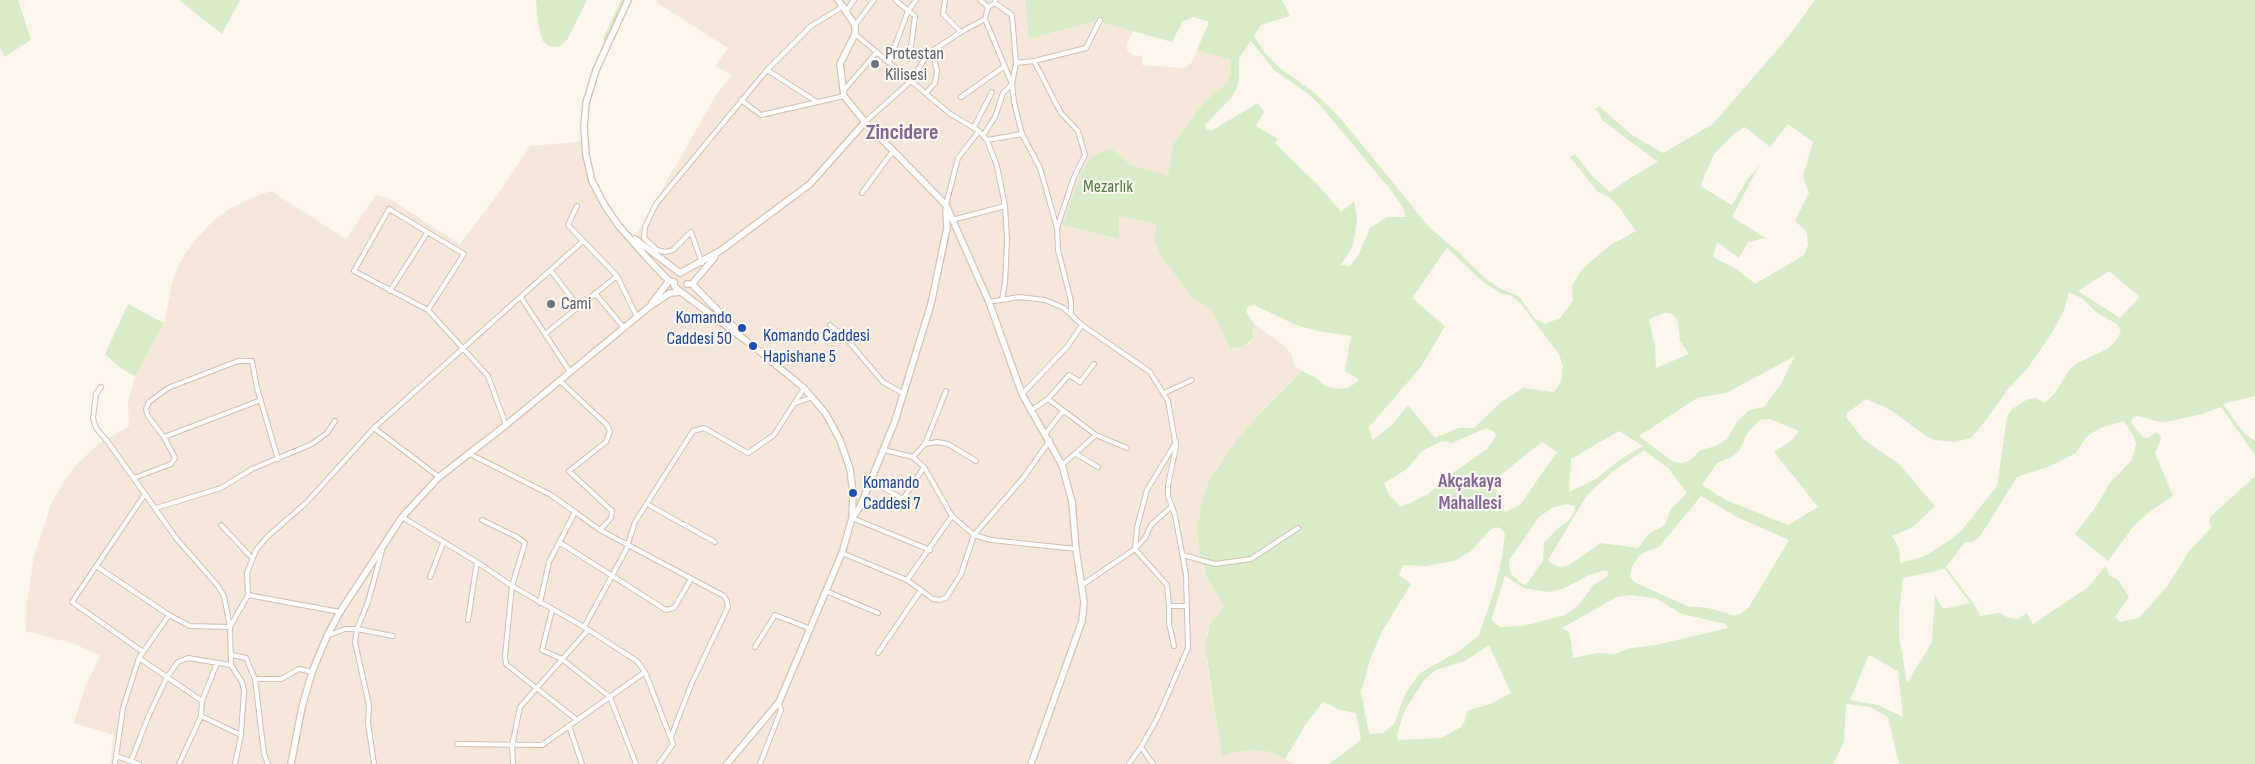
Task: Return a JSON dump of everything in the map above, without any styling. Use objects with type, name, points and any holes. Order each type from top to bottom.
[{"type":"street","points":[[628,0],[596,70],[586,103],[584,127],[586,155],[592,180],[604,204],[618,225],[674,286],[753,346],[804,388],[812,397],[826,414],[840,440],[850,470],[854,493],[852,518],[842,553],[779,702],[727,764]]},
{"type":"street","points":[[838,0],[855,25],[855,34],[840,64],[844,93],[864,122],[894,150],[946,205],[989,302],[1022,394],[1030,411],[1050,440],[1062,465],[1072,502],[1076,548],[1084,602],[1082,621],[1030,764]]},
{"type":"street","points":[[702,263],[691,232],[673,250],[665,252],[657,250],[644,238],[646,227],[656,204],[767,70],[811,26],[845,8],[854,0]]},
{"type":"street","points":[[855,25],[874,0]]},
{"type":"street","points":[[894,0],[915,16],[910,54]]},
{"type":"street","points":[[889,62],[908,11],[916,0]]},
{"type":"street","points":[[945,0],[943,14],[961,32]]},
{"type":"street","points":[[980,0],[988,7]]},
{"type":"street","points":[[984,134],[995,117],[1003,94],[1012,84],[1016,63],[1012,15],[995,1],[988,7],[985,19],[1012,84],[1014,102],[1022,134],[1040,168],[1057,228],[1058,250],[1071,302],[1071,312]]},
{"type":"street","points":[[648,307],[671,281],[720,251],[810,184],[864,122],[912,80],[924,60],[932,52],[961,32],[985,19]]},
{"type":"street","points":[[1016,63],[1034,61],[1086,48],[1100,20]]},
{"type":"street","points":[[855,34],[949,113],[984,134],[998,166],[1005,206],[1007,240],[1005,283],[1002,299]]},
{"type":"street","points":[[894,50],[924,60]]},
{"type":"street","points":[[741,100],[761,115],[817,102],[844,93],[877,52]]},
{"type":"street","points":[[926,93],[935,83],[937,71],[932,52]]},
{"type":"street","points":[[1034,61],[1061,113],[1078,131],[1084,155],[1074,177],[1057,228]]},
{"type":"street","points":[[961,97],[1005,66]]},
{"type":"street","points":[[767,70],[817,102]]},
{"type":"street","points":[[974,127],[992,92]]},
{"type":"street","points":[[852,518],[860,507],[884,450],[904,394],[931,304],[947,228],[946,205],[958,158],[979,131]]},
{"type":"street","points":[[987,140],[1022,134]]},
{"type":"street","points":[[862,193],[894,150]]},
{"type":"street","points":[[577,206],[568,225],[617,276],[637,316]]},
{"type":"street","points":[[952,220],[1005,206]]},
{"type":"street","points":[[428,310],[464,254],[388,210],[354,271],[428,310],[488,376],[506,425]]},
{"type":"street","points":[[618,225],[652,254],[685,278],[753,346]]},
{"type":"street","points":[[390,291],[426,233]]},
{"type":"street","points":[[230,627],[248,595],[247,573],[252,558],[262,542],[306,503],[374,428],[584,241]]},
{"type":"street","points":[[291,764],[302,707],[312,672],[328,636],[340,612],[402,517],[439,477],[506,425],[648,307],[670,293],[680,291],[690,284],[720,251]]},
{"type":"street","points":[[551,271],[578,306]]},
{"type":"street","points":[[545,334],[617,276]]},
{"type":"street","points":[[595,293],[624,328]]},
{"type":"street","points":[[989,302],[1019,297],[1045,300],[1071,312],[1082,325],[1146,369],[1164,393],[1170,408],[1176,442],[1168,491],[1183,555],[1188,644],[1186,656],[1158,717],[1129,764]]},
{"type":"street","points":[[522,298],[570,372]]},
{"type":"street","points":[[830,325],[850,343],[883,382],[904,394]]},
{"type":"street","points":[[1022,394],[1067,347],[1082,325]]},
{"type":"street","points":[[134,478],[174,461],[175,454],[148,416],[147,407],[152,399],[168,388],[238,361],[252,361],[278,459]]},
{"type":"street","points":[[1030,411],[1048,399],[1069,375],[1080,382],[1094,364]]},
{"type":"street","points":[[1164,393],[1192,380]]},
{"type":"street","points":[[560,381],[607,425],[610,431],[606,442],[569,471],[612,511],[611,518],[600,530]]},
{"type":"street","points":[[102,387],[96,394],[94,425],[176,538],[222,592],[230,627],[231,665],[243,687],[241,734],[234,764]]},
{"type":"street","points":[[584,627],[627,545],[635,522],[677,454],[697,429],[704,428],[748,454],[774,435],[804,388]]},
{"type":"street","points":[[913,457],[925,444],[946,391]]},
{"type":"street","points":[[794,405],[812,397]]},
{"type":"street","points":[[1048,399],[1096,434],[1127,448]]},
{"type":"street","points":[[164,437],[261,400]]},
{"type":"street","points":[[1046,433],[1063,411]]},
{"type":"street","points":[[156,508],[221,488],[252,469],[312,444],[327,433],[334,421]]},
{"type":"street","points":[[374,428],[439,477]]},
{"type":"street","points":[[1062,465],[1096,434]]},
{"type":"street","points":[[842,553],[907,580],[933,599],[946,598],[960,574],[974,535],[1024,477],[1050,440]]},
{"type":"street","points":[[925,444],[937,442],[948,444],[976,461]]},
{"type":"street","points":[[1174,646],[1169,624],[1170,606],[1167,585],[1134,549],[1137,526],[1147,490],[1176,442]]},
{"type":"street","points":[[884,450],[913,457],[924,467],[952,516],[974,535],[991,540],[1076,548]]},
{"type":"street","points":[[470,454],[551,495],[600,530],[724,596],[728,607],[691,685],[671,737]]},
{"type":"street","points":[[1076,454],[1098,467]]},
{"type":"street","points":[[871,481],[903,499],[924,467]]},
{"type":"street","points":[[143,652],[72,602],[145,494]]},
{"type":"street","points":[[647,504],[715,542]]},
{"type":"street","points":[[1082,585],[1134,549],[1145,538],[1151,525],[1171,508]]},
{"type":"street","points":[[540,603],[549,562],[575,512]]},
{"type":"street","points":[[907,580],[930,550],[952,516]]},
{"type":"street","points":[[402,517],[477,562],[512,586],[584,627],[638,661],[645,672],[673,744],[659,764]]},
{"type":"street","points":[[852,518],[930,550]]},
{"type":"street","points":[[482,520],[517,537],[525,543],[512,586],[505,660],[509,667],[577,720]]},
{"type":"street","points":[[221,525],[252,558]]},
{"type":"street","points":[[1183,555],[1215,564],[1252,559],[1298,528]]},
{"type":"street","points":[[559,542],[669,610],[674,608],[692,579]]},
{"type":"street","points":[[430,577],[443,543]]},
{"type":"street","points":[[374,764],[368,723],[369,705],[355,642],[357,629],[368,602],[384,544]]},
{"type":"street","points":[[468,620],[477,562]]},
{"type":"street","points":[[96,566],[169,615],[190,626],[230,627]]},
{"type":"street","points":[[826,590],[878,613]]},
{"type":"street","points":[[878,653],[922,590]]},
{"type":"street","points":[[248,595],[340,612]]},
{"type":"street","points":[[1170,606],[1186,606]]},
{"type":"street","points":[[552,610],[542,650],[562,659],[610,696],[636,764]]},
{"type":"street","points":[[115,764],[123,708],[139,658],[169,615]]},
{"type":"street","points":[[755,647],[775,615],[811,629]]},
{"type":"street","points":[[328,636],[345,629],[357,629],[393,636]]},
{"type":"street","points":[[513,764],[512,746],[520,707],[588,630]]},
{"type":"street","points":[[232,655],[246,658],[255,679],[264,754],[268,764]]},
{"type":"street","points":[[139,658],[202,700]]},
{"type":"street","points":[[131,761],[148,714],[167,677],[176,664],[185,658],[231,665]]},
{"type":"street","points":[[179,764],[201,716],[202,700],[217,663]]},
{"type":"street","points":[[255,679],[281,678],[299,669],[312,672]]},
{"type":"street","points":[[458,744],[542,745],[645,672]]},
{"type":"street","points":[[760,764],[781,710],[779,702]]},
{"type":"street","points":[[201,716],[241,734]]},
{"type":"street","points":[[569,726],[582,764]]},
{"type":"street","points":[[1141,747],[1153,764]]},
{"type":"street","points":[[116,756],[139,764]]},
{"type":"shaded area","points":[[656,0],[1025,0],[1030,39],[1097,21],[1133,31],[1127,44],[1127,50],[1133,55],[1142,56],[1142,65],[1184,68],[1192,62],[1197,50],[1230,60],[1231,74],[1227,83],[1205,101],[1173,144],[1168,177],[1131,165],[1116,151],[1063,225],[1119,239],[1119,216],[1156,224],[1154,239],[1161,256],[1192,297],[1212,310],[1230,349],[1237,349],[1249,344],[1254,335],[1254,324],[1281,343],[1291,353],[1295,366],[1302,371],[1261,411],[1214,472],[1202,500],[1197,530],[1204,570],[1224,606],[1210,624],[1207,635],[1207,663],[1222,756],[1240,751],[1259,750],[1275,754],[1294,764],[110,764],[114,735],[74,723],[85,687],[100,656],[75,644],[26,631],[27,601],[34,557],[51,504],[66,478],[79,462],[100,443],[129,426],[128,402],[135,376],[164,323],[173,280],[180,262],[196,239],[215,219],[229,209],[271,191],[346,239],[376,195],[388,198],[460,244],[496,197],[530,146],[587,141],[588,156],[595,183],[615,219],[634,239],[716,95],[732,75],[715,66],[728,48],[657,3]]},
{"type":"green space","points":[[0,0],[18,0],[31,40],[4,57],[0,46]]},
{"type":"green space","points":[[179,0],[240,0],[222,34]]},
{"type":"green space","points":[[536,0],[587,0],[567,40],[561,46],[550,47],[542,40]]},
{"type":"green space","points":[[621,0],[628,0],[606,44],[603,39]]},
{"type":"green space","name":"Mezarlık","points":[[1025,0],[1282,0],[1290,16],[1261,25],[1254,36],[1266,54],[1281,69],[1314,92],[1341,119],[1429,227],[1485,278],[1499,288],[1520,297],[1534,318],[1545,324],[1560,318],[1573,301],[1572,286],[1582,269],[1609,246],[1636,231],[1619,207],[1610,198],[1598,192],[1570,157],[1575,154],[1592,176],[1610,192],[1658,162],[1602,120],[1600,114],[1595,109],[1599,106],[1632,135],[1663,153],[1713,124],[1789,36],[1815,0],[2255,0],[2255,396],[2223,404],[2243,432],[2255,441],[2255,455],[2221,407],[2202,414],[2171,421],[2160,422],[2138,416],[2133,417],[2131,423],[2143,437],[2148,438],[2156,432],[2160,435],[2161,438],[2155,453],[2173,496],[2149,512],[2133,527],[2108,561],[2075,534],[2095,508],[2110,483],[2132,460],[2136,444],[2124,421],[2100,428],[2086,437],[2076,453],[2048,467],[2017,477],[1979,538],[1972,542],[1965,542],[1946,567],[1976,607],[1980,616],[1999,613],[2009,618],[2017,619],[2027,613],[2033,624],[2087,588],[2106,566],[2109,575],[2118,580],[2129,597],[2115,617],[2120,622],[2139,618],[2168,585],[2189,551],[2211,528],[2209,518],[2255,476],[2255,764],[1899,764],[1888,717],[1870,707],[1846,704],[1844,742],[1833,764],[1329,764],[1361,740],[1356,713],[1340,710],[1323,702],[1306,724],[1285,759],[1270,752],[1253,750],[1234,752],[1222,757],[1205,646],[1210,624],[1224,606],[1207,578],[1200,554],[1197,530],[1202,500],[1210,479],[1237,440],[1262,411],[1302,371],[1315,377],[1324,385],[1336,389],[1348,388],[1357,382],[1359,379],[1345,371],[1351,336],[1318,331],[1296,325],[1254,305],[1248,307],[1246,312],[1254,324],[1253,338],[1243,347],[1230,349],[1212,310],[1192,297],[1161,256],[1154,239],[1156,224],[1119,216],[1119,239],[1063,225],[1080,174],[1092,156],[1110,149],[1131,165],[1168,176],[1173,144],[1205,101],[1227,83],[1231,74],[1230,60],[1197,50],[1209,22],[1194,17],[1183,21],[1172,42],[1097,21],[1029,39]],"holes":[[[1251,41],[1275,71],[1307,93],[1320,105],[1394,194],[1403,208],[1406,217],[1387,217],[1370,228],[1359,254],[1350,266],[1341,265],[1352,247],[1355,235],[1357,217],[1354,201],[1341,212],[1320,187],[1275,143],[1278,139],[1256,126],[1264,112],[1258,103],[1211,131],[1206,129],[1205,125],[1231,98],[1239,79],[1239,58]],[[1788,124],[1813,142],[1803,176],[1809,193],[1795,221],[1806,231],[1808,245],[1804,255],[1755,284],[1738,270],[1713,257],[1717,242],[1739,258],[1748,242],[1766,238],[1732,217],[1760,164],[1747,180],[1732,205],[1700,186],[1714,154],[1734,134],[1745,127],[1770,147]],[[1447,248],[1482,281],[1500,293],[1512,296],[1521,304],[1559,354],[1563,366],[1561,382],[1554,392],[1523,388],[1501,402],[1474,428],[1459,428],[1435,438],[1408,405],[1394,423],[1372,441],[1369,427],[1421,367],[1445,326],[1412,298]],[[2109,271],[2140,297],[2120,318],[2078,291]],[[2069,292],[2083,299],[2097,313],[2117,324],[2121,331],[2109,348],[2076,364],[2070,369],[2055,393],[2045,403],[2036,398],[2028,399],[2012,409],[2007,417],[1997,486],[1961,531],[1950,540],[1925,556],[1900,563],[1899,548],[1892,536],[1913,527],[1935,506],[1899,464],[1863,439],[1846,417],[1847,413],[1866,399],[1889,409],[1926,436],[1935,440],[1955,442],[1971,438],[2008,389],[2027,369],[2052,333],[2064,310]],[[1665,313],[1672,314],[1677,319],[1680,341],[1689,354],[1656,368],[1655,347],[1649,319]],[[1795,356],[1781,384],[1764,407],[1749,410],[1737,422],[1727,439],[1716,446],[1701,450],[1689,461],[1681,463],[1672,461],[1639,436],[1697,398],[1726,393]],[[1770,419],[1799,431],[1792,440],[1774,452],[1818,507],[1788,525],[1726,500],[1702,485],[1717,463],[1730,458],[1739,451],[1747,434],[1759,420]],[[1486,428],[1494,431],[1496,436],[1487,449],[1444,479],[1428,494],[1401,507],[1389,495],[1384,483],[1407,469],[1422,451],[1442,441],[1452,443]],[[1619,431],[1643,446],[1622,458],[1596,479],[1569,492],[1571,459]],[[1542,442],[1557,452],[1520,505],[1505,512],[1493,481]],[[1644,450],[1668,468],[1687,493],[1671,509],[1665,525],[1649,534],[1638,548],[1601,543],[1569,565],[1560,567],[1548,560],[1587,495],[1611,473]],[[1701,496],[1737,517],[1789,540],[1749,607],[1740,614],[1733,615],[1708,608],[1687,606],[1634,582],[1630,577],[1632,566],[1640,555],[1659,547]],[[1567,504],[1575,506],[1573,515],[1568,521],[1557,529],[1544,543],[1543,561],[1526,585],[1511,574],[1510,559],[1539,517],[1552,508]],[[1496,527],[1502,529],[1505,535],[1495,588],[1479,635],[1461,650],[1420,673],[1405,694],[1395,723],[1383,733],[1369,734],[1361,692],[1370,660],[1381,633],[1411,584],[1399,575],[1403,565],[1426,566],[1454,561],[1470,552],[1490,530]],[[1945,569],[1970,603],[1943,609],[1935,595],[1932,642],[1907,683],[1899,636],[1899,612],[1903,578]],[[1606,570],[1608,572],[1608,576],[1593,585],[1579,605],[1565,615],[1523,626],[1500,627],[1492,621],[1505,576],[1524,588],[1547,592],[1563,589],[1589,575]],[[1630,595],[1655,598],[1682,614],[1726,624],[1728,628],[1656,645],[1631,648],[1614,654],[1597,653],[1573,658],[1570,633],[1562,628],[1617,597]],[[1489,645],[1511,693],[1490,704],[1467,711],[1466,719],[1461,727],[1441,738],[1398,740],[1397,734],[1405,710],[1424,680],[1436,670],[1465,661]],[[1869,655],[1898,671],[1903,717],[1878,705],[1850,700]]]},
{"type":"green space","points":[[128,304],[164,323],[135,376],[120,368],[105,354]]},
{"type":"place","name":"Protestan Kilisesi","points":[[875,64]]},
{"type":"place","name":"Cami","points":[[551,304]]},
{"type":"place","name":"Komando Caddesi 50","points":[[742,328]]},
{"type":"place","name":"Komando Caddesi Hapishane 5","points":[[753,346]]},
{"type":"place","name":"Komando Caddesi 7","points":[[853,493]]},
{"type":"district","name":"Zincidere","points":[[902,133]]},
{"type":"district","name":"Akçakaya Mahallesi","points":[[1470,493]]}]
